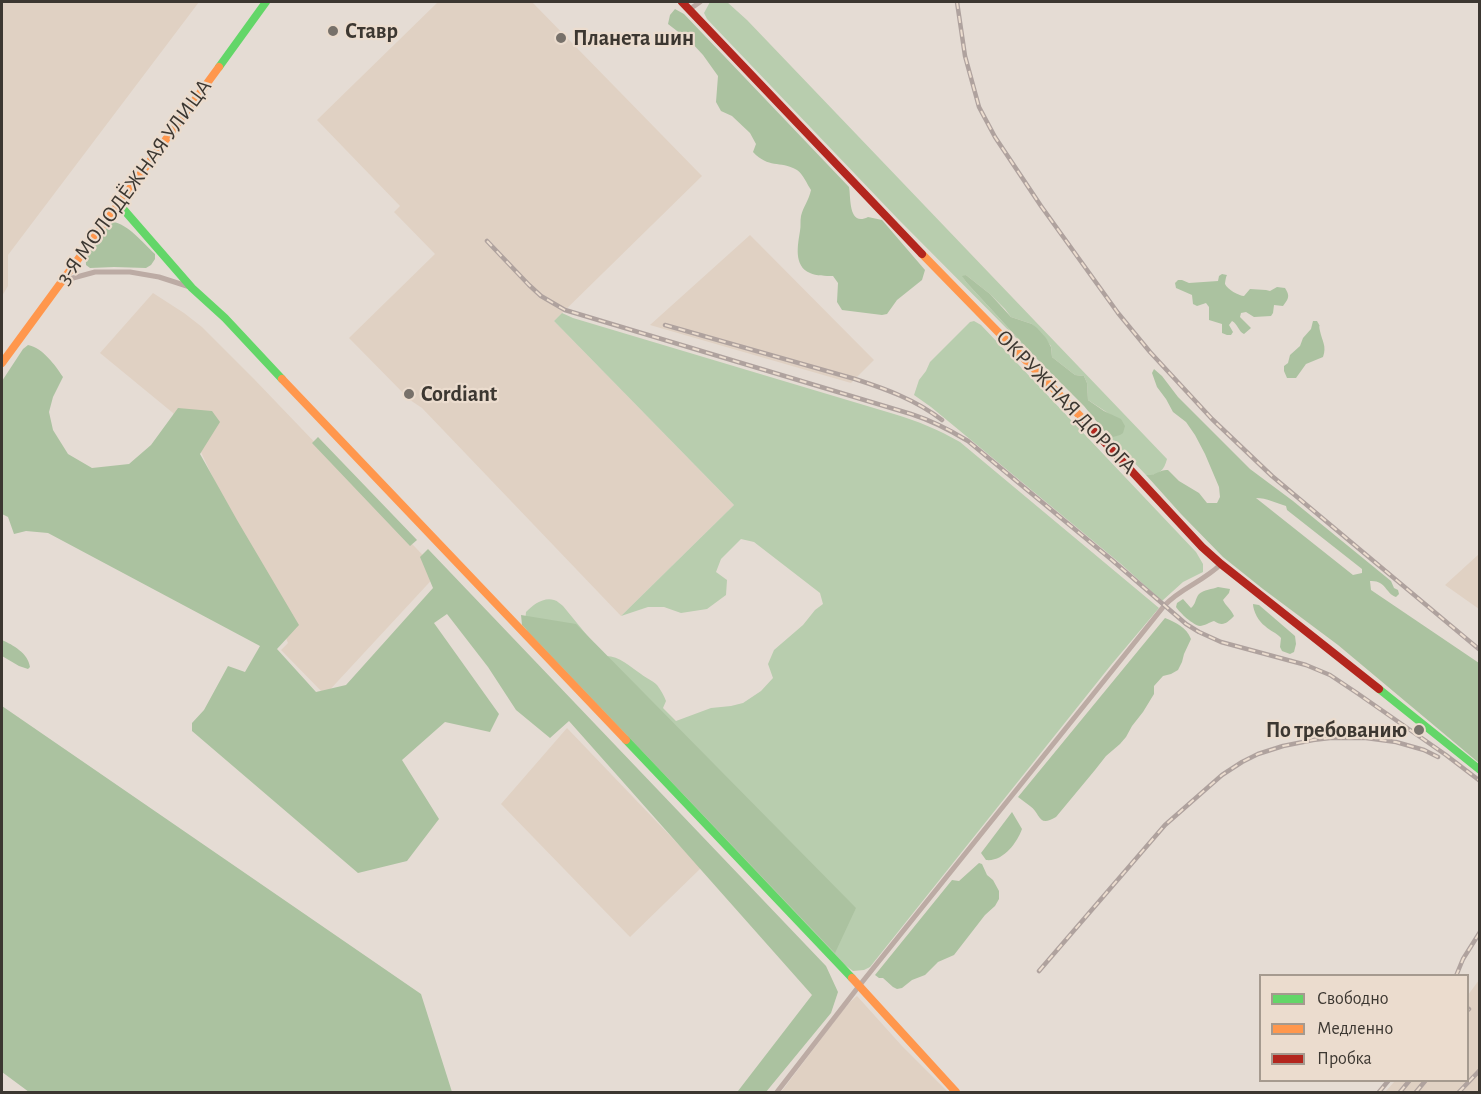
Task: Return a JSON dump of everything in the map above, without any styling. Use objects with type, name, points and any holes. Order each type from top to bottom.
[{"type":"main road","name":"3-Я МОЛОДЁЖНАЯ УЛИЦА","points":[[2,363],[266,2]]},
{"type":"main road","name":"ОКРУЖНАЯ ДОРОГА","points":[[682,2],[1096,433],[1194,539],[1221,564],[1479,770]]},
{"type":"main road","points":[[118,203],[192,288],[225,318],[859,986],[956,1092]]},
{"type":"street","points":[[690,9],[700,2]]},
{"type":"street","points":[[61,281],[95,272],[130,272],[159,277],[192,288]]},
{"type":"street","points":[[777,1092],[859,986],[1164,606],[1173,597],[1203,580],[1221,564]]},
{"type":"shaded area","points":[[2,2],[199,2],[8,255],[8,286],[2,296]]},
{"type":"shaded area","points":[[438,2],[532,2],[702,176],[554,321],[734,505],[621,616],[422,408],[410,400],[349,338],[435,254],[394,212],[400,206],[317,120]]},
{"type":"shaded area","points":[[750,235],[874,360],[851,383],[650,325]]},
{"type":"shaded area","points":[[153,293],[202,327],[439,572],[325,695],[281,650],[288,643],[270,599],[200,450],[195,453],[173,413],[100,353]]},
{"type":"shaded area","points":[[1479,554],[1479,609],[1445,585]]},
{"type":"shaded area","points":[[567,728],[701,868],[630,937],[501,804]]},
{"type":"shaded area","points":[[1479,980],[1479,1092],[1385,1092],[1394,1082],[1469,1082],[1469,994]]},
{"type":"shaded area","points":[[857,996],[948,1092],[781,1092],[840,1014]]},
{"type":"green space","points":[[710,2],[727,2],[747,20],[1167,459],[1160,472],[1146,475],[1106,433],[1113,437],[1111,415],[1088,400],[1087,383],[1084,376],[1075,375],[1052,357],[1051,346],[1032,324],[1011,317],[990,294],[966,275],[963,277],[1036,358],[897,218],[707,19],[704,13]]},
{"type":"green space","points":[[675,9],[684,14],[849,187],[854,215],[862,219],[868,217],[882,220],[925,270],[922,280],[897,300],[887,314],[842,310],[837,302],[838,283],[833,276],[812,274],[801,265],[798,248],[801,218],[811,190],[797,170],[764,161],[753,152],[756,144],[750,133],[732,116],[721,111],[716,102],[718,76],[690,41],[668,24],[670,15]]},
{"type":"green space","points":[[113,222],[130,230],[155,254],[151,265],[146,268],[90,268],[86,265],[91,248]]},
{"type":"green space","points":[[1222,274],[1227,275],[1226,286],[1239,295],[1244,296],[1250,289],[1270,291],[1277,287],[1285,288],[1288,299],[1283,306],[1274,305],[1271,316],[1254,317],[1246,312],[1241,313],[1240,317],[1251,328],[1244,334],[1232,321],[1229,325],[1233,332],[1227,335],[1222,333],[1222,324],[1209,320],[1209,307],[1206,303],[1197,306],[1193,304],[1192,295],[1176,288],[1175,283],[1178,280],[1189,283],[1218,281]]},
{"type":"green space","points":[[966,275],[990,294],[1011,317],[1037,328],[1051,347],[1052,357],[1075,375],[1084,376],[1087,383],[1088,400],[1121,419],[1125,426],[1123,433],[1113,437],[1106,433],[1084,406],[966,282],[962,276]]},
{"type":"green space","points":[[562,313],[903,417],[944,434],[960,442],[1159,608],[870,967],[864,970],[853,971],[837,959],[527,632],[526,612],[542,601],[550,599],[557,601],[604,656],[619,659],[657,685],[666,701],[663,708],[676,721],[711,708],[743,703],[761,691],[773,678],[768,664],[774,650],[823,604],[820,593],[754,542],[741,539],[721,559],[716,572],[727,580],[726,595],[707,609],[681,613],[664,607],[648,607],[621,616],[734,505],[554,321]]},
{"type":"green space","points":[[974,321],[981,325],[1196,552],[1203,564],[1203,572],[1183,582],[1162,601],[1121,564],[914,395],[919,380],[930,362],[970,322]]},
{"type":"green space","points":[[1313,321],[1317,321],[1320,325],[1324,347],[1323,357],[1306,364],[1296,378],[1287,378],[1284,366],[1311,329]]},
{"type":"green space","points":[[28,345],[44,353],[63,377],[53,397],[49,412],[53,430],[68,454],[92,468],[129,464],[151,445],[178,408],[212,411],[220,422],[200,454],[299,625],[277,649],[316,692],[346,685],[433,588],[420,557],[428,549],[826,966],[838,992],[831,1013],[766,1092],[738,1091],[812,995],[569,721],[550,738],[516,710],[488,667],[447,614],[434,623],[499,714],[490,732],[445,722],[402,760],[439,819],[407,861],[358,873],[192,731],[192,723],[204,710],[228,666],[245,672],[260,646],[48,533],[26,531],[14,534],[8,517],[2,514],[2,381]]},
{"type":"green space","points":[[1154,369],[1162,376],[1178,397],[1250,469],[1391,581],[1399,594],[1396,597],[1392,595],[1375,581],[1370,581],[1371,590],[1479,663],[1479,763],[1338,645],[1223,557],[1146,475],[1168,470],[1179,481],[1199,493],[1207,503],[1217,503],[1220,497],[1219,487],[1195,435],[1186,422],[1173,412],[1157,387],[1152,373]],"holes":[[[1256,498],[1286,506],[1287,510],[1362,569],[1362,573],[1353,575]]]},
{"type":"green space","points":[[318,437],[417,540],[410,546],[312,443]]},
{"type":"green space","points":[[1218,587],[1230,589],[1223,600],[1234,616],[1225,623],[1220,624],[1214,621],[1202,626],[1197,625],[1176,607],[1177,603],[1183,599],[1191,608],[1199,594]]},
{"type":"green space","points":[[1253,604],[1259,605],[1295,636],[1294,652],[1290,654],[1282,651],[1281,638],[1261,622],[1255,613]]},
{"type":"green space","points":[[521,615],[576,624],[856,908],[835,953],[522,625]]},
{"type":"green space","points":[[1165,618],[1181,626],[1191,639],[1178,670],[1163,676],[1154,686],[1154,694],[1126,737],[1106,756],[1056,817],[1046,821],[1040,819],[1034,809],[1018,797]]},
{"type":"green space","points":[[2,640],[23,654],[29,662],[28,669],[2,656]]},
{"type":"green space","points":[[2,706],[421,994],[452,1092],[29,1092],[2,1072]]},
{"type":"green space","points":[[1012,812],[1022,829],[1020,834],[1004,855],[986,860],[981,853]]},
{"type":"green space","points":[[979,863],[993,880],[999,891],[999,899],[954,955],[938,962],[925,975],[912,980],[902,988],[897,989],[875,975],[952,880],[959,881]]},
{"type":"railway","points":[[957,2],[965,56],[979,107],[995,137],[1041,206],[1118,313],[1150,352],[1212,419],[1272,476],[1480,650]]},
{"type":"railway","points":[[487,241],[541,296],[565,310],[911,414],[954,433],[968,441],[1186,624],[1221,642],[1306,665],[1330,675],[1480,781]]},
{"type":"railway","points":[[665,325],[867,383],[911,401],[942,420]]},
{"type":"railway","points":[[1039,971],[1165,825],[1222,775],[1242,762],[1283,746],[1330,738],[1366,738],[1396,742],[1424,750],[1438,757]]},
{"type":"railway","points":[[1457,974],[1463,959],[1480,932]]},
{"type":"railway","points":[[1469,1082],[1480,1070]]},
{"type":"railway","points":[[1379,1092],[1387,1082]]},
{"type":"railway","points":[[1400,1092],[1408,1082]]},
{"type":"railway","points":[[1416,1092],[1424,1082]]},
{"type":"railway","points":[[1459,1092],[1469,1082]]},
{"type":"traffic: fast","points":[[219,67],[266,2]]},
{"type":"traffic: fast","points":[[118,203],[192,288],[225,318],[282,379]]},
{"type":"traffic: fast","points":[[1379,689],[1480,770]]},
{"type":"traffic: fast","points":[[626,740],[852,978]]},
{"type":"traffic: slow","points":[[2,363],[219,67]]},
{"type":"traffic: slow","points":[[922,254],[1085,421]]},
{"type":"traffic: slow","points":[[282,379],[626,740]]},
{"type":"traffic: slow","points":[[852,978],[956,1092]]},
{"type":"traffic: jam","points":[[682,2],[922,254]]},
{"type":"traffic: jam","points":[[1085,421],[1202,547],[1379,689]]},
{"type":"place","name":"Ставр","points":[[333,31]]},
{"type":"place","name":"Планета шин","points":[[561,38]]},
{"type":"place","name":"Cordiant","points":[[409,394]]},
{"type":"place","name":"По требованию","points":[[1419,730]]}]
